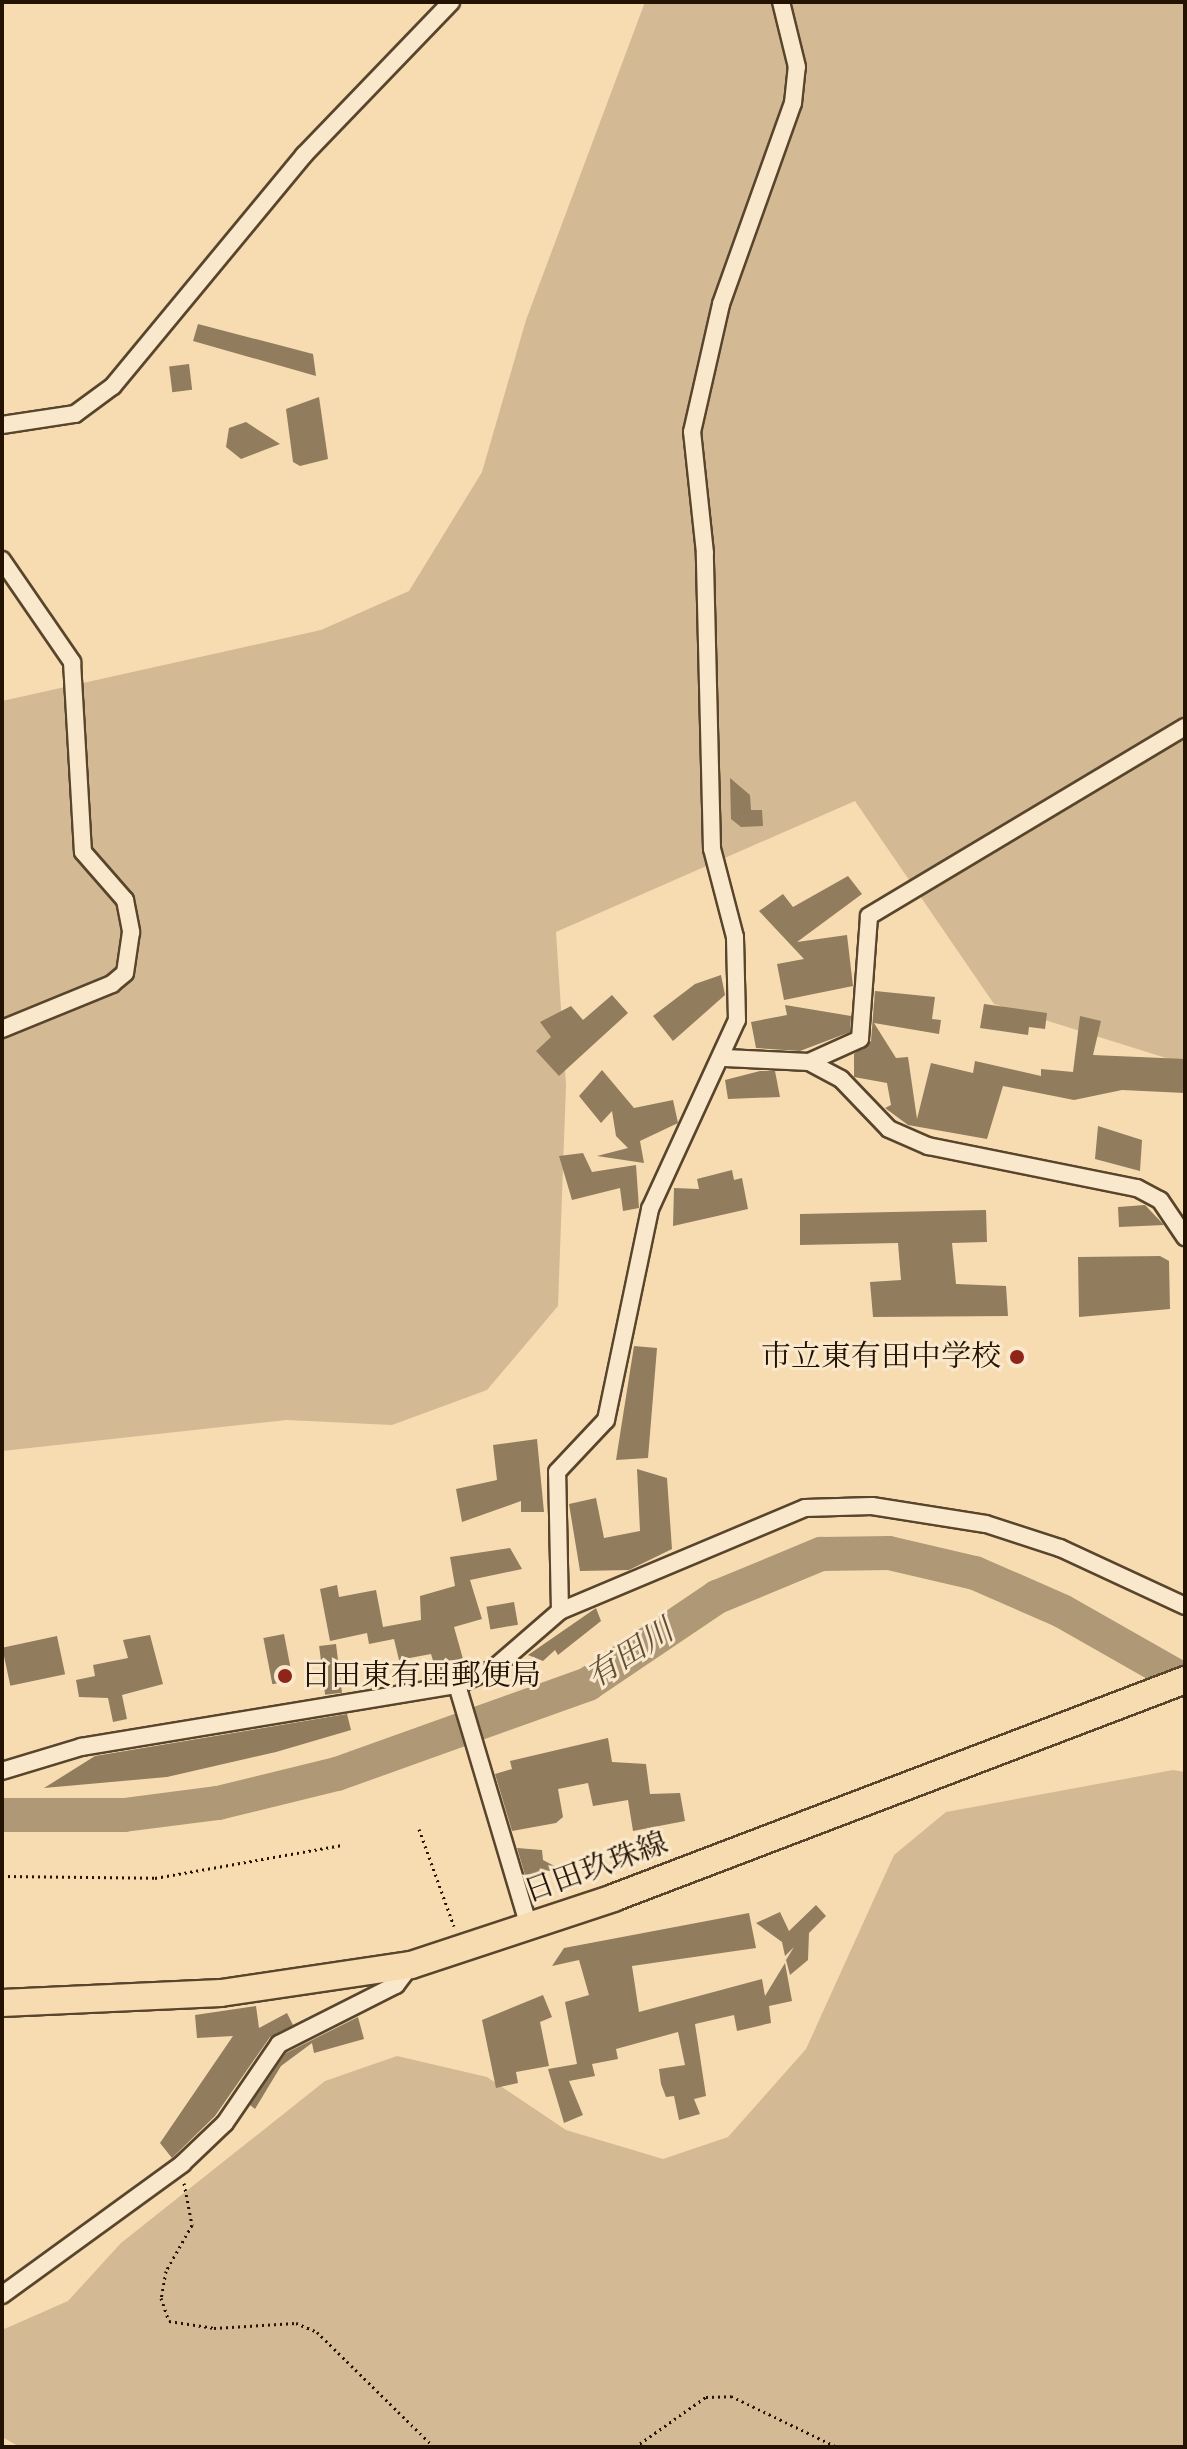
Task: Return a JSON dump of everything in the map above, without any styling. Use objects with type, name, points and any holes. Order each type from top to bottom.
[{"type":"main road","name":"日田玖珠線","points":[[2,2003],[221,1993],[411,1965],[529,1926],[1185,1680]]},
{"type":"street","points":[[2,425],[75,414],[113,386],[304,155],[451,2]]},
{"type":"street","points":[[560,1611],[557,1472],[606,1420],[650,1209],[680,1134],[725,1058],[739,981],[712,849],[705,553],[692,432],[721,304],[793,103],[797,67],[781,2]]},
{"type":"street","points":[[2,560],[72,662],[83,852],[125,900],[131,932],[125,973],[112,984],[2,1029]]},
{"type":"street","points":[[809,1062],[860,1039],[869,916],[1185,727]]},
{"type":"street","points":[[725,1058],[809,1062],[841,1079],[889,1129],[928,1146],[1137,1188],[1160,1200],[1185,1237]]},
{"type":"street","points":[[2,1771],[81,1747],[457,1685],[493,1669],[560,1611],[769,1520],[805,1508],[872,1506],[986,1524],[1046,1543],[1185,1606]]},
{"type":"street","points":[[457,1685],[478,1769],[529,1926]]},
{"type":"street","points":[[2,2295],[182,2164],[225,2123],[279,2044],[396,1985],[411,1965]]},
{"type":"path","points":[[419,1829],[462,1949]]},
{"type":"path","points":[[2,1876],[155,1878],[342,1845]]},
{"type":"path","points":[[182,2164],[192,2225],[166,2271],[161,2298],[169,2321],[214,2328],[296,2323],[317,2332],[434,2447]]},
{"type":"path","points":[[635,2447],[706,2397],[731,2396],[837,2447]]},
{"type":"shaded area","points":[[645,2],[1185,2],[1185,1064],[994,1004],[855,801],[556,932],[566,1085],[558,1306],[487,1390],[392,1425],[287,1420],[2,1451],[2,701],[321,630],[409,591],[482,472],[526,320]]},
{"type":"shaded area","points":[[1173,1770],[1185,1772],[1185,2447],[20,2447],[2,2437],[2,2330],[68,2301],[121,2243],[325,2081],[397,2056],[487,2077],[566,2130],[663,2159],[728,2137],[806,2049],[894,1855],[946,1812]]},
{"type":"building","points":[[198,324],[313,354],[316,376],[193,341]]},
{"type":"building","points":[[189,364],[192,390],[172,392],[169,366]]},
{"type":"building","points":[[319,397],[328,459],[300,466],[293,462],[286,409]]},
{"type":"building","points":[[246,422],[280,444],[241,459],[226,447],[229,428]]},
{"type":"building","points":[[730,778],[750,795],[751,810],[762,810],[763,826],[741,827],[731,819]]},
{"type":"building","points":[[848,876],[862,894],[797,942],[847,935],[853,986],[784,1000],[777,964],[804,959],[759,911],[783,894],[793,907]]},
{"type":"building","points":[[721,975],[725,995],[673,1041],[653,1016],[695,984]]},
{"type":"building","points":[[875,991],[935,997],[932,1019],[941,1020],[939,1034],[874,1023],[896,1058],[908,1057],[917,1119],[931,1063],[973,1073],[975,1061],[1041,1076],[1041,1069],[1073,1072],[1080,1016],[1101,1021],[1093,1055],[1185,1059],[1185,1093],[1122,1090],[1074,1100],[1003,1086],[987,1139],[908,1125],[885,1108],[891,1105],[887,1083],[854,1077],[854,1054],[871,1041]]},
{"type":"building","points":[[612,995],[628,1013],[559,1076],[536,1051],[551,1037],[540,1022],[571,1006],[583,1020]]},
{"type":"building","points":[[984,1004],[1047,1013],[1045,1029],[1029,1027],[1028,1035],[980,1028]]},
{"type":"building","points":[[785,1005],[851,1016],[850,1032],[800,1051],[756,1048],[751,1022],[787,1015]]},
{"type":"building","points":[[602,1070],[634,1108],[673,1100],[678,1123],[640,1141],[644,1163],[597,1156],[628,1148],[616,1136],[612,1111],[601,1123],[579,1096]]},
{"type":"building","points":[[760,1071],[775,1071],[780,1097],[728,1099],[725,1080]]},
{"type":"building","points":[[1098,1126],[1142,1140],[1140,1171],[1095,1159]]},
{"type":"building","points":[[583,1153],[592,1172],[636,1165],[639,1208],[623,1211],[620,1188],[572,1200],[559,1156]]},
{"type":"building","points":[[732,1170],[734,1180],[742,1178],[748,1209],[673,1226],[674,1188],[699,1189],[697,1179]]},
{"type":"building","points":[[1145,1205],[1164,1225],[1119,1227],[1118,1207]]},
{"type":"building","points":[[986,1210],[987,1242],[952,1243],[956,1284],[1006,1286],[1008,1316],[873,1317],[870,1282],[901,1280],[898,1243],[800,1245],[800,1214]]},
{"type":"building","points":[[1160,1256],[1169,1261],[1170,1309],[1079,1317],[1078,1257]]},
{"type":"building","points":[[634,1346],[657,1348],[648,1458],[616,1460]]},
{"type":"building","points":[[537,1439],[544,1512],[521,1512],[521,1501],[462,1522],[456,1489],[497,1480],[493,1445]]},
{"type":"building","points":[[637,1469],[667,1478],[672,1549],[629,1570],[580,1571],[569,1504],[596,1498],[604,1538],[640,1531]]},
{"type":"building","points":[[510,1548],[522,1569],[470,1580],[482,1619],[454,1627],[465,1666],[437,1674],[431,1654],[399,1660],[394,1639],[369,1644],[367,1633],[330,1641],[320,1589],[337,1585],[339,1597],[376,1590],[383,1627],[421,1620],[420,1596],[455,1586],[450,1557]]},
{"type":"building","points":[[514,1602],[518,1625],[490,1630],[486,1607]]},
{"type":"building","points":[[596,1608],[601,1621],[558,1655],[555,1650],[543,1661],[528,1655]]},
{"type":"building","points":[[284,1634],[293,1680],[272,1684],[263,1638]]},
{"type":"building","points":[[150,1635],[163,1684],[122,1695],[127,1719],[113,1722],[108,1698],[79,1697],[76,1680],[95,1676],[93,1665],[128,1658],[123,1640]]},
{"type":"building","points":[[57,1636],[65,1674],[10,1686],[2,1648]]},
{"type":"building","points":[[336,1644],[342,1693],[325,1695],[319,1646]]},
{"type":"building","points":[[347,1714],[351,1730],[276,1752],[167,1777],[44,1788],[95,1756]]},
{"type":"building","points":[[608,1738],[612,1762],[646,1764],[650,1794],[680,1793],[685,1821],[633,1831],[628,1800],[593,1806],[588,1783],[558,1789],[563,1817],[556,1823],[512,1831],[495,1774],[512,1769],[510,1761]]},
{"type":"building","points":[[517,1848],[542,1850],[543,1860],[560,1869],[525,1875]]},
{"type":"building","points":[[816,1905],[826,1916],[809,1933],[808,1960],[790,1975],[786,1960],[794,1947],[785,1956],[782,1942],[756,1923],[780,1912],[789,1931]]},
{"type":"building","points":[[749,1913],[756,1948],[632,1966],[639,2012],[762,1979],[765,1996],[785,1963],[792,2001],[769,2006],[771,2023],[737,2031],[734,2015],[695,2024],[706,2096],[694,2099],[700,2114],[679,2120],[674,2096],[666,2097],[661,2084],[659,2069],[685,2065],[678,2032],[616,2049],[618,2059],[592,2064],[595,2076],[569,2081],[583,2115],[564,2123],[548,2069],[577,2064],[565,2002],[589,1995],[579,1960],[552,1966],[564,1948]]},
{"type":"building","points":[[543,1995],[552,2017],[540,2022],[549,2066],[516,2072],[518,2083],[496,2088],[482,2020]]},
{"type":"building","points":[[256,2006],[259,2028],[287,2013],[293,2025],[270,2037],[215,2116],[172,2158],[160,2143],[233,2036],[197,2038],[195,2015]]},
{"type":"building","points":[[358,2017],[364,2039],[314,2053],[312,2043],[281,2066],[255,2109],[250,2105],[286,2053]]},
{"type":"waterway","name":"有田川","points":[[2,1815],[124,1815],[218,1803],[337,1774],[588,1684],[717,1597],[821,1554],[889,1553],[975,1573],[1062,1611],[1185,1681]]},
{"type":"place","name":"市立東有田中学校","points":[[1017,1357]]},
{"type":"place","name":"日田東有田郵便局","points":[[285,1676]]}]
